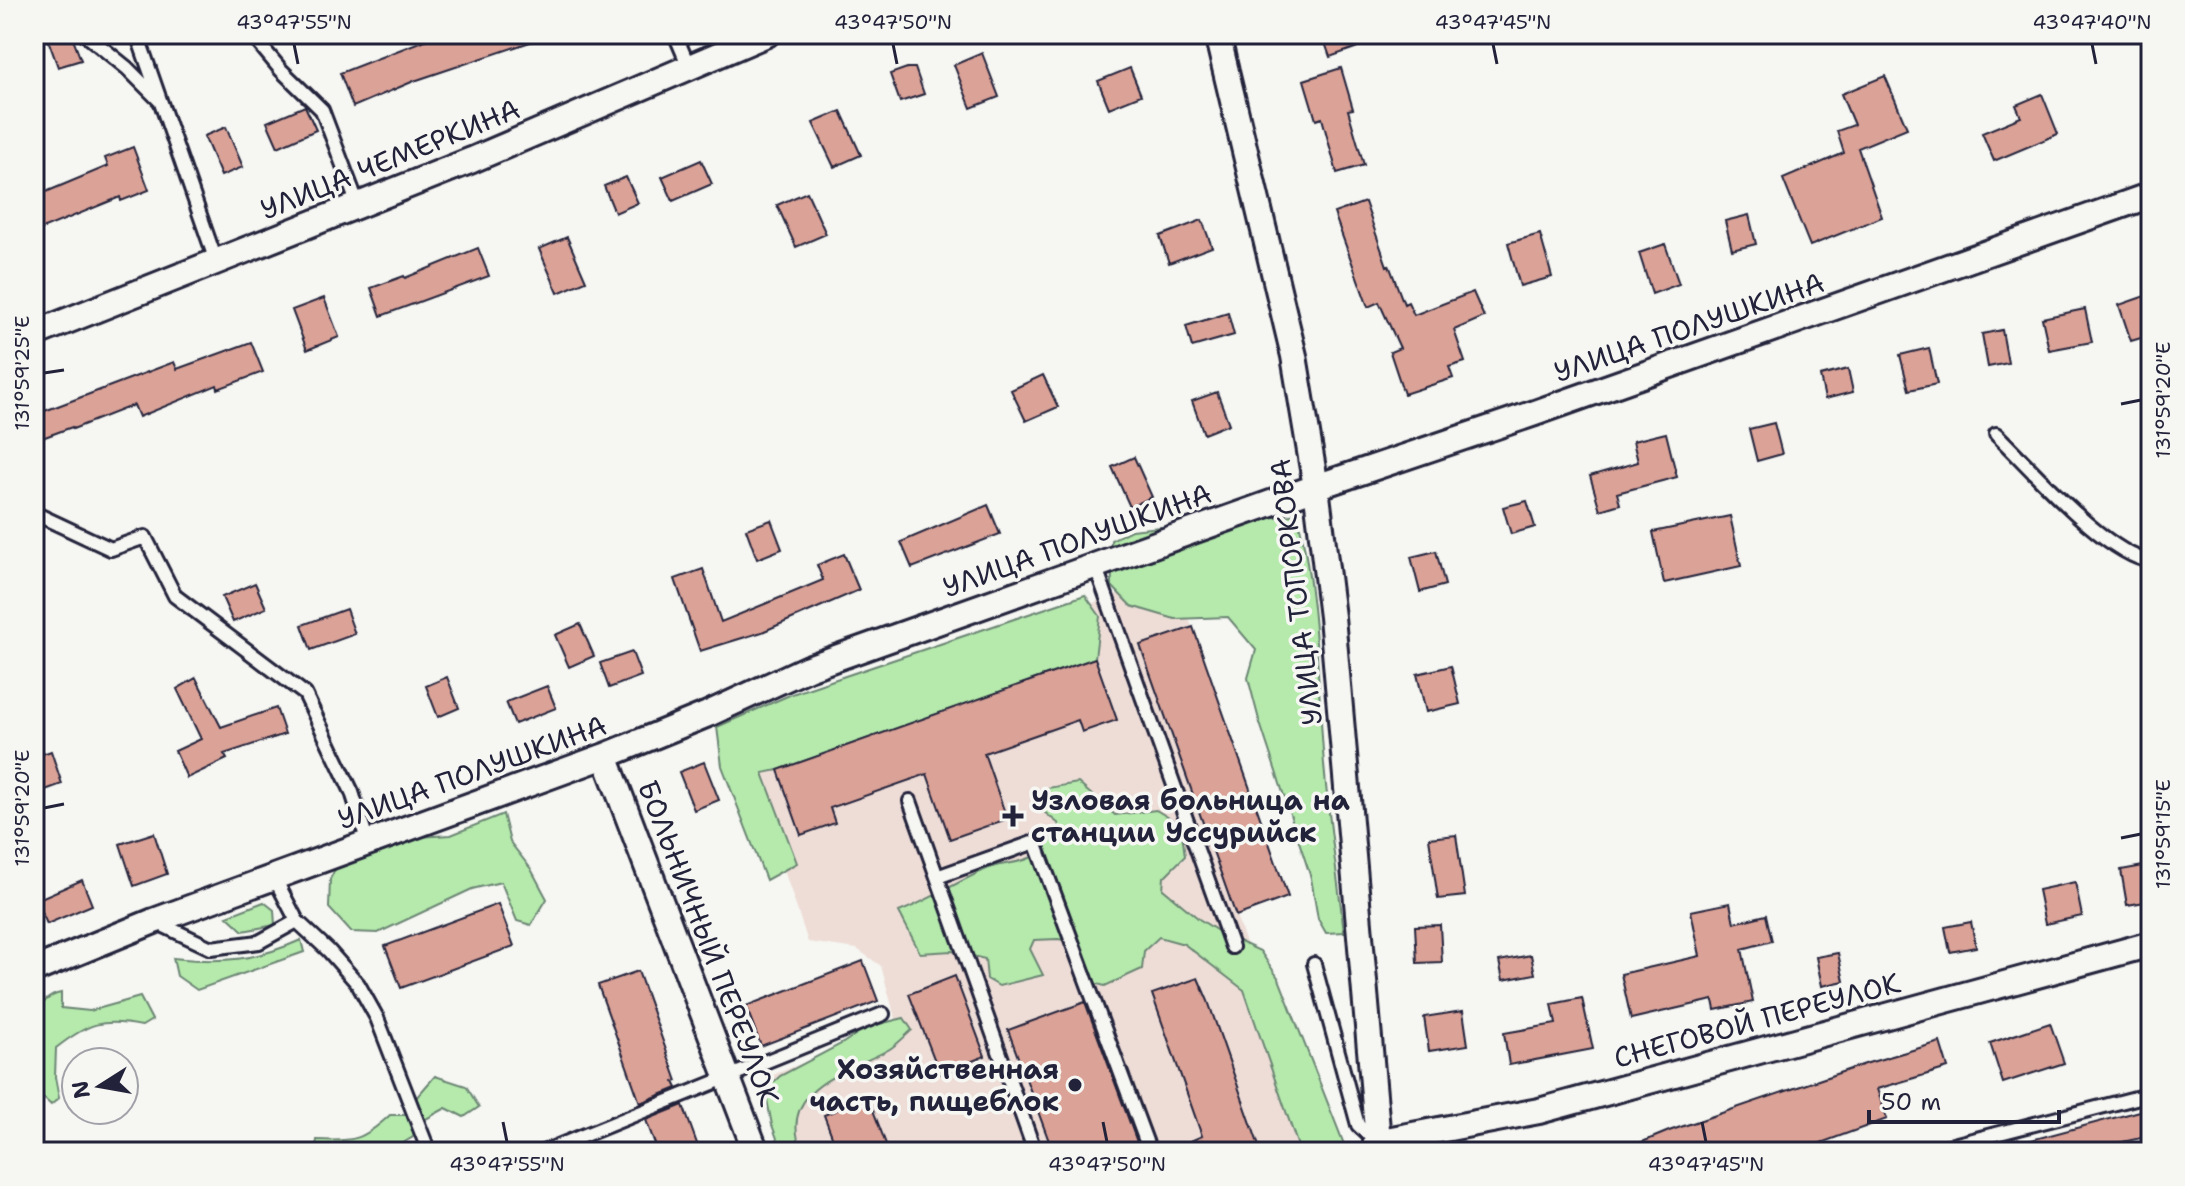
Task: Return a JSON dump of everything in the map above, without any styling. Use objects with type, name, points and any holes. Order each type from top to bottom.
[{"type":"street","name":"УЛИЦА ЧЕМЕРКИНА","points":[[34,334],[358,205],[767,34]]},
{"type":"street","name":"УЛИЦА ТОПОРКОВА","points":[[1217,34],[1294,356],[1316,487],[1335,644],[1378,1147]]},
{"type":"street","name":"УЛИЦА ПОЛУШКИНА","points":[[34,970],[154,921],[605,756],[708,714],[808,668],[2151,195]]},
{"type":"street","name":"БОЛЬНИЧНЫЙ ПЕРЕУЛОК","points":[[605,756],[756,1152]]},
{"type":"street","name":"СНЕГОВОЙ ПЕРЕУЛОК","points":[[1378,1147],[1539,1111],[2151,944]]},
{"type":"lane","points":[[85,34],[127,68],[161,102]]},
{"type":"lane","points":[[137,34],[216,261]]},
{"type":"lane","points":[[675,34],[689,67]]},
{"type":"lane","points":[[252,35],[281,70],[322,110],[358,205]]},
{"type":"lane","points":[[1996,434],[2103,538],[2138,559],[2151,561]]},
{"type":"lane","points":[[34,513],[111,549],[145,537],[175,596],[305,694],[352,792],[368,843]]},
{"type":"lane","points":[[1095,565],[1232,947]]},
{"type":"lane","points":[[910,801],[1035,1152]]},
{"type":"lane","points":[[937,877],[1035,842],[1150,1152]]},
{"type":"lane","points":[[274,877],[297,921],[358,984],[371,1007],[429,1152]]},
{"type":"lane","points":[[154,921],[211,948],[259,942],[297,921]]},
{"type":"lane","points":[[1314,964],[1358,1125],[1378,1147]]},
{"type":"lane","points":[[543,1152],[883,1014]]},
{"type":"lane","points":[[1926,1152],[2151,1094]]},
{"type":"shaded area","name":"Узловая больница на станции Уссурийск","points":[[1173,573],[1288,897],[1236,916],[1324,1151],[1332,1152],[797,1152],[768,1077],[897,1025],[881,966],[857,949],[808,942],[739,736]]},
{"type":"green space","points":[[1297,514],[1309,573],[1325,774],[1344,932],[1326,933],[1318,919],[1311,878],[1248,678],[1256,650],[1228,617],[1175,619],[1131,606],[1112,586],[1111,540],[1131,530],[1160,527],[1166,554],[1255,520]]},
{"type":"green space","points":[[1085,595],[1100,616],[1095,658],[763,773],[797,863],[766,880],[722,766],[717,727],[792,694]]},
{"type":"green space","points":[[1078,783],[1115,815],[1156,810],[1181,825],[1185,856],[1164,877],[1163,889],[1199,919],[1260,951],[1279,979],[1347,1152],[1300,1152],[1244,990],[1184,944],[1159,937],[1144,951],[1142,969],[1105,986],[1093,983],[1080,943],[1058,939],[1034,940],[1030,949],[1043,975],[999,986],[987,979],[985,959],[952,951],[920,953],[899,912],[989,868],[1032,857],[1048,842],[1059,824],[1038,807],[1041,789]]},
{"type":"green space","points":[[503,814],[510,842],[531,869],[547,899],[531,925],[517,921],[501,882],[472,889],[378,933],[351,932],[329,908],[330,879],[339,862],[417,837],[451,835]]},
{"type":"green space","points":[[264,902],[274,910],[275,925],[243,931],[227,916]]},
{"type":"green space","points":[[301,940],[304,952],[197,990],[177,976],[173,958],[238,959]]},
{"type":"green space","points":[[61,993],[61,1008],[90,1011],[140,997],[152,1020],[142,1026],[116,1023],[96,1025],[77,1033],[56,1048],[55,1077],[59,1098],[51,1105],[39,1094],[36,1086],[33,1032],[35,1017],[42,1005],[48,998]]},
{"type":"green space","points":[[904,1018],[912,1030],[897,1043],[835,1076],[806,1098],[798,1113],[796,1130],[802,1152],[782,1152],[772,1125],[765,1090],[780,1076],[867,1027]]},
{"type":"green space","points":[[435,1076],[466,1086],[479,1107],[464,1117],[446,1108],[422,1121],[413,1137],[388,1152],[315,1152],[317,1140],[357,1138],[390,1115],[409,1115],[415,1099]]},
{"type":"building","points":[[46,34],[71,34],[81,60],[58,67]]},
{"type":"building","points":[[440,34],[542,34],[542,38],[414,81],[353,107],[340,73]]},
{"type":"building","points":[[1322,34],[1386,34],[1386,37],[1330,57]]},
{"type":"building","points":[[982,53],[999,97],[971,108],[954,65]]},
{"type":"building","points":[[915,68],[924,94],[900,102],[890,74]]},
{"type":"building","points":[[1130,68],[1141,95],[1109,108],[1098,81]]},
{"type":"building","points":[[1341,68],[1353,109],[1348,110],[1364,165],[1337,173],[1322,118],[1316,120],[1304,80]]},
{"type":"building","points":[[1885,76],[1907,128],[1858,148],[1882,217],[1810,246],[1783,179],[1844,153],[1837,131],[1854,125],[1841,94]]},
{"type":"building","points":[[2042,94],[2058,134],[1994,161],[1982,133],[2021,117],[2016,105]]},
{"type":"building","points":[[305,106],[316,130],[278,147],[267,122]]},
{"type":"building","points":[[841,111],[861,155],[834,167],[813,123]]},
{"type":"building","points":[[226,127],[243,167],[221,176],[204,136]]},
{"type":"building","points":[[133,147],[149,190],[121,201],[120,197],[42,229],[34,210],[34,197],[108,166],[105,158]]},
{"type":"building","points":[[701,160],[712,184],[673,201],[662,177]]},
{"type":"building","points":[[626,177],[638,203],[615,213],[604,186]]},
{"type":"building","points":[[807,192],[826,234],[796,247],[777,205]]},
{"type":"building","points":[[1365,202],[1387,266],[1404,304],[1408,302],[1414,315],[1473,292],[1484,317],[1454,330],[1465,362],[1449,367],[1453,378],[1404,394],[1390,352],[1400,348],[1379,302],[1368,307],[1334,213]]},
{"type":"building","points":[[1749,215],[1756,244],[1732,250],[1725,221]]},
{"type":"building","points":[[1202,220],[1212,247],[1169,263],[1160,236]]},
{"type":"building","points":[[1540,234],[1552,277],[1520,286],[1508,243]]},
{"type":"building","points":[[567,237],[586,281],[558,293],[539,249]]},
{"type":"building","points":[[1665,244],[1679,284],[1652,294],[1639,253]]},
{"type":"building","points":[[478,248],[489,276],[381,316],[371,288],[405,278]]},
{"type":"building","points":[[2151,294],[2151,335],[2131,341],[2119,305]]},
{"type":"building","points":[[324,298],[339,337],[307,350],[292,310]]},
{"type":"building","points":[[2085,309],[2092,342],[2049,350],[2042,318]]},
{"type":"building","points":[[1228,313],[1234,335],[1192,347],[1186,326]]},
{"type":"building","points":[[2002,330],[2008,363],[1988,367],[1982,334]]},
{"type":"building","points":[[251,342],[263,372],[218,389],[217,385],[139,417],[134,405],[34,441],[34,415],[174,362],[177,369]]},
{"type":"building","points":[[1929,348],[1937,384],[1909,390],[1900,355]]},
{"type":"building","points":[[1848,369],[1853,392],[1825,399],[1820,376]]},
{"type":"building","points":[[1043,375],[1058,407],[1026,421],[1011,390]]},
{"type":"building","points":[[1217,392],[1229,424],[1204,434],[1192,401]]},
{"type":"building","points":[[1774,423],[1782,454],[1757,461],[1749,429]]},
{"type":"building","points":[[1666,433],[1677,477],[1617,493],[1620,504],[1600,510],[1590,476],[1638,462],[1633,441]]},
{"type":"building","points":[[1134,457],[1152,497],[1130,507],[1112,467]]},
{"type":"building","points":[[1527,501],[1535,527],[1511,534],[1503,507]]},
{"type":"building","points":[[988,505],[1000,534],[912,568],[901,542]]},
{"type":"building","points":[[1730,516],[1741,566],[1664,583],[1653,532]]},
{"type":"building","points":[[771,520],[782,549],[757,559],[746,529]]},
{"type":"building","points":[[1436,551],[1445,585],[1420,592],[1411,557]]},
{"type":"building","points":[[844,554],[859,590],[762,632],[700,651],[675,579],[703,569],[721,622],[823,580],[817,565]]},
{"type":"building","points":[[255,583],[266,608],[233,622],[222,597]]},
{"type":"building","points":[[346,609],[355,634],[311,650],[302,625]]},
{"type":"building","points":[[580,624],[594,656],[569,667],[555,635]]},
{"type":"building","points":[[1193,627],[1288,897],[1236,916],[1140,645]]},
{"type":"building","points":[[632,652],[641,676],[609,688],[600,663]]},
{"type":"building","points":[[1095,658],[1117,720],[1082,732],[1078,720],[984,753],[1007,819],[950,839],[927,774],[830,808],[835,823],[801,835],[778,770]]},
{"type":"building","points":[[1451,666],[1460,704],[1426,712],[1417,674]]},
{"type":"building","points":[[447,677],[459,708],[438,717],[426,686]]},
{"type":"building","points":[[196,678],[221,727],[276,708],[285,734],[224,754],[227,759],[187,778],[175,751],[201,739],[177,689]]},
{"type":"building","points":[[547,686],[556,708],[515,724],[506,702]]},
{"type":"building","points":[[51,751],[62,784],[34,794],[34,757]]},
{"type":"building","points":[[704,762],[719,800],[694,810],[679,772]]},
{"type":"building","points":[[154,833],[167,874],[134,886],[120,844]]},
{"type":"building","points":[[1456,835],[1465,896],[1438,899],[1429,838]]},
{"type":"building","points":[[2149,865],[2151,901],[2127,905],[2121,870]]},
{"type":"building","points":[[82,880],[92,905],[47,924],[36,900]]},
{"type":"building","points":[[2075,882],[2082,916],[2045,924],[2038,890]]},
{"type":"building","points":[[1730,903],[1734,923],[1766,915],[1772,941],[1742,949],[1753,1002],[1715,1010],[1713,1000],[1631,1019],[1621,974],[1700,956],[1691,911]]},
{"type":"building","points":[[498,904],[514,946],[401,988],[385,946]]},
{"type":"building","points":[[1971,922],[1976,947],[1950,952],[1945,927]]},
{"type":"building","points":[[1440,925],[1442,962],[1417,963],[1415,926]]},
{"type":"building","points":[[1838,953],[1844,981],[1822,986],[1816,957]]},
{"type":"building","points":[[1531,955],[1535,974],[1503,980],[1499,961]]},
{"type":"building","points":[[863,961],[878,1001],[761,1046],[746,1006]]},
{"type":"building","points":[[638,971],[677,1081],[674,1082],[677,1088],[640,1103],[598,985]]},
{"type":"building","points":[[955,976],[985,1056],[940,1074],[909,994]]},
{"type":"building","points":[[1198,978],[1261,1152],[1166,1152],[1202,1136],[1152,994]]},
{"type":"building","points":[[1582,998],[1593,1049],[1509,1065],[1504,1033],[1556,1024],[1552,1004]]},
{"type":"building","name":"Хозяйственная часть, пищеблок","points":[[1085,1002],[1137,1142],[1110,1152],[1053,1152],[1008,1030]]},
{"type":"building","points":[[1463,1011],[1468,1045],[1429,1051],[1424,1017]]},
{"type":"building","points":[[2050,1023],[2064,1063],[2003,1083],[1990,1043]]},
{"type":"building","points":[[1940,1042],[1948,1068],[1877,1089],[1887,1119],[1796,1152],[1618,1152],[1669,1131],[1868,1063]]},
{"type":"building","points":[[868,1097],[889,1152],[838,1152],[824,1115]]},
{"type":"building","points":[[683,1105],[700,1152],[658,1152],[646,1120]]},
{"type":"building","points":[[2151,1108],[2151,1136],[2103,1146],[2090,1152],[2013,1152],[2013,1145]]},
{"type":"place","name":"Узловая больница на станции Уссурийск","points":[[1013,816]]},
{"type":"place","name":"Хозяйственная часть, пищеблок","points":[[1075,1085]]}]
